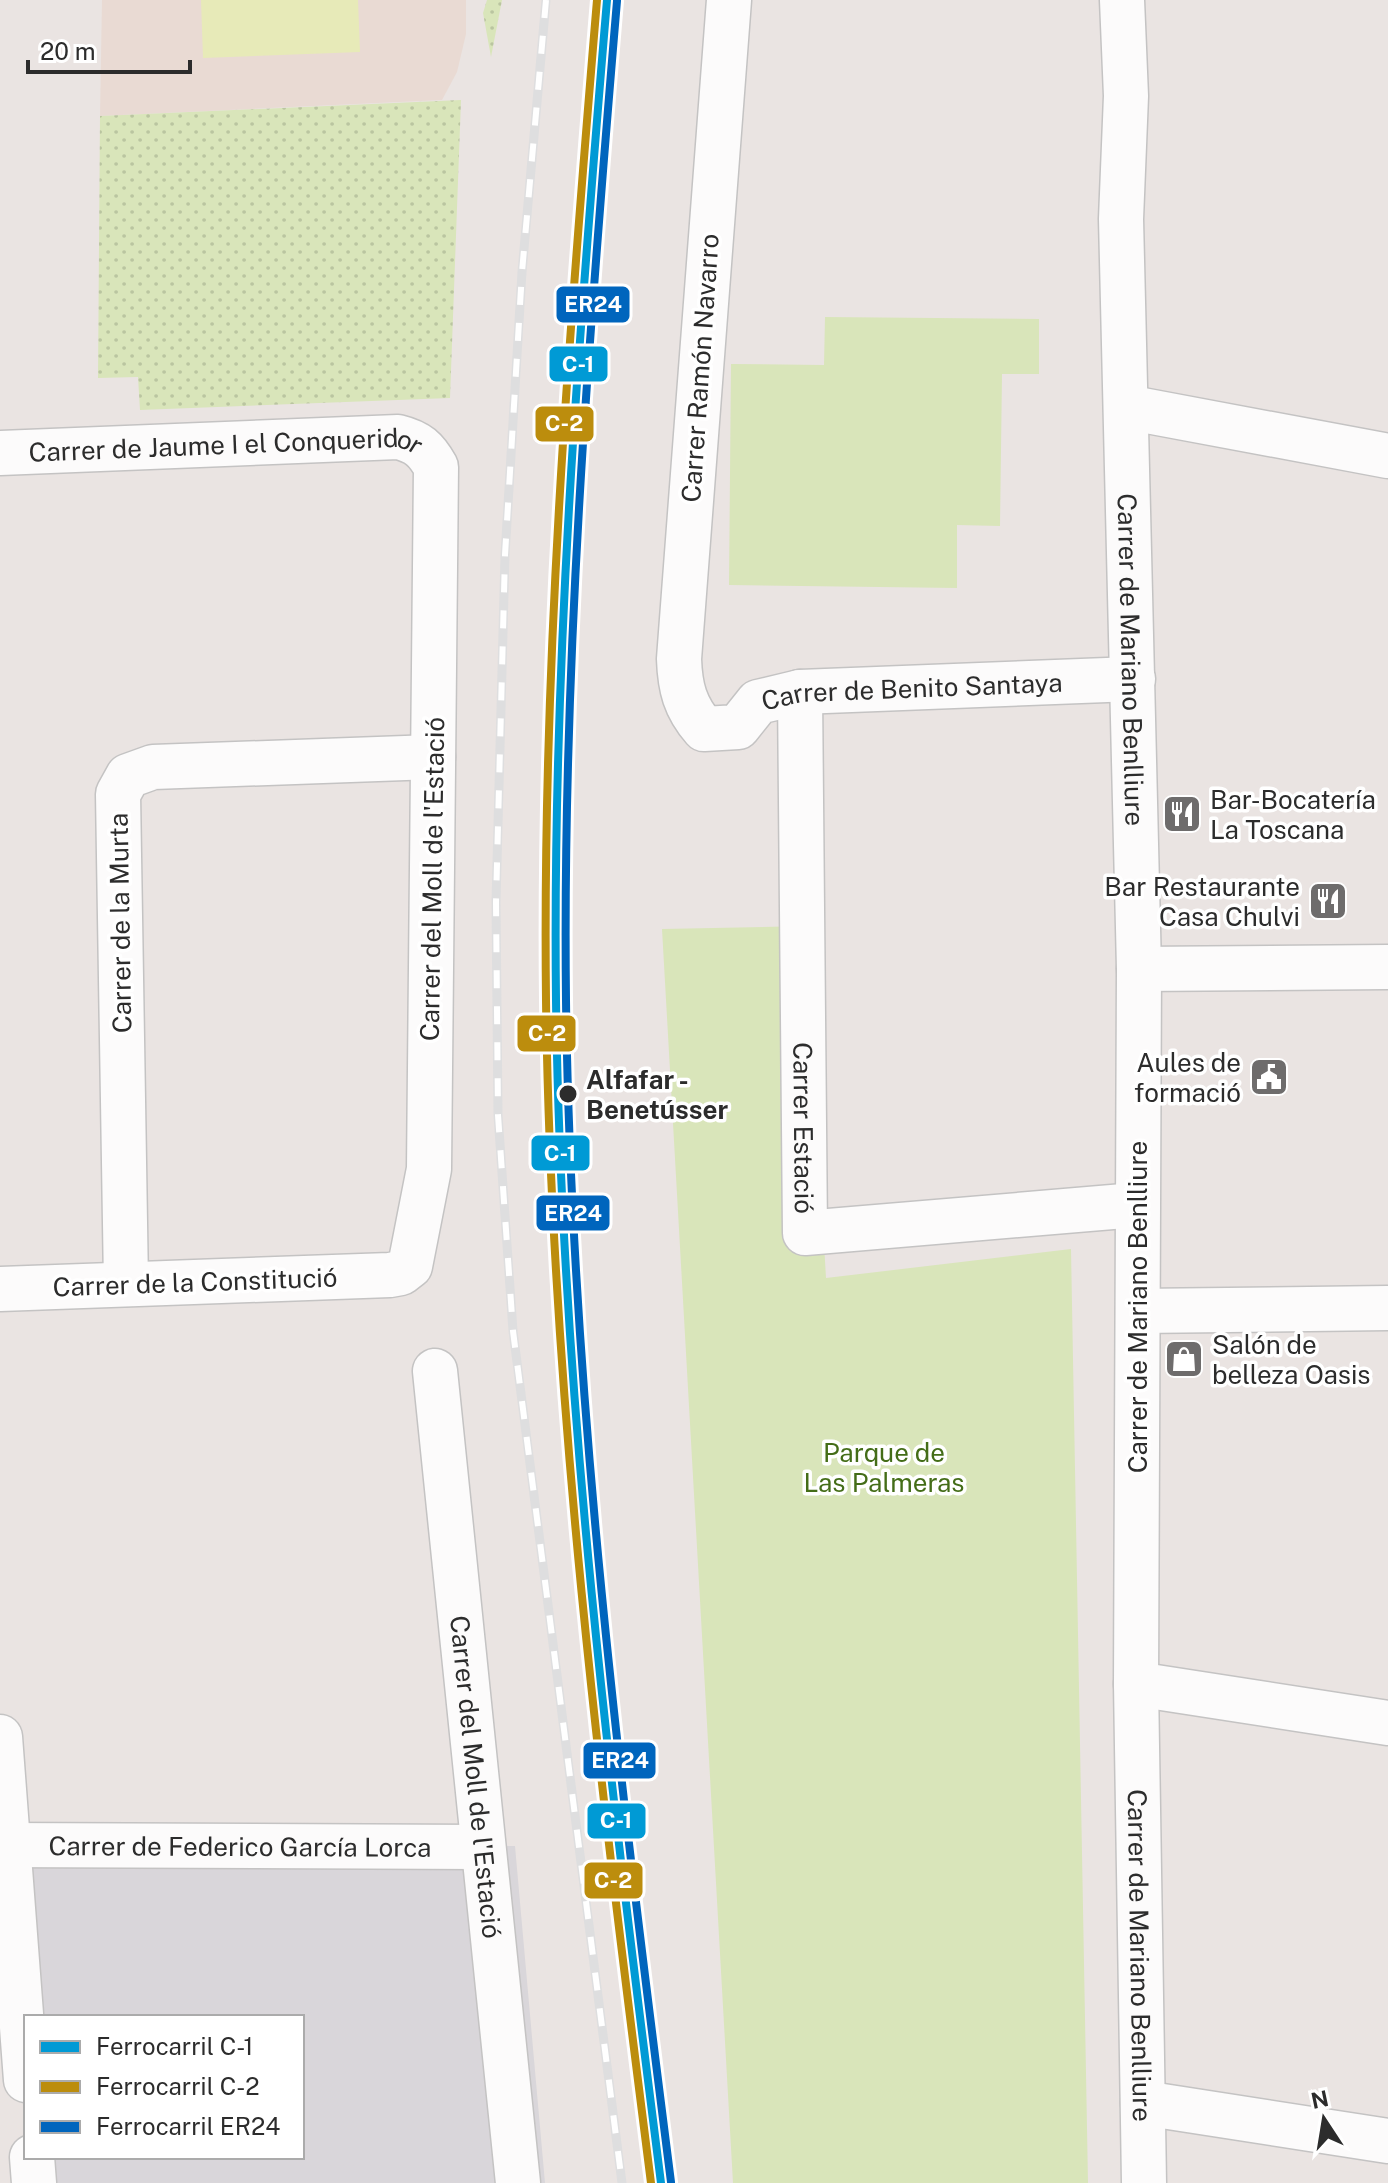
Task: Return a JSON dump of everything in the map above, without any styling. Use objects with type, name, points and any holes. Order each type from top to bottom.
[{"type":"street","name":"Carrer Ramón Navarro","points":[[704,729],[690,713],[680,689],[679,659],[729,0]]},
{"type":"street","name":"Carrer de Mariano Benlliure","points":[[1122,0],[1126,96],[1121,219],[1139,969],[1136,1684],[1144,2183]]},
{"type":"street","name":"Carrer de Mariano Benlliure","points":[[1126,96],[1147,0]]},
{"type":"street","points":[[1126,407],[1388,456]]},
{"type":"street","name":"Carrer de Jaume I el Conqueridor","points":[[0,453],[398,437],[415,441],[426,450],[436,467]]},
{"type":"street","name":"Carrer del Moll de l'Estació","points":[[390,1275],[401,1273],[414,1257],[429,1169],[436,467]]},
{"type":"street","name":"Carrer de Benito Santaya","points":[[704,729],[738,727],[758,702],[800,692],[1133,679]]},
{"type":"street","name":"Carrer Estació","points":[[800,692],[805,1233],[1136,1205]]},
{"type":"street","name":"Carrer de la Murta","points":[[126,1284],[118,794],[128,776],[153,767],[433,757]]},
{"type":"street","points":[[1139,969],[1388,967]]},
{"type":"street","name":"Carrer de la Constitució","points":[[0,1289],[390,1275]]},
{"type":"street","points":[[1138,1311],[1388,1308]]},
{"type":"street","name":"Carrer del Moll de l'Estació","points":[[435,1371],[481,1847],[518,2183]]},
{"type":"street","points":[[1136,1684],[1388,1723]]},
{"type":"street","points":[[0,1737],[5,1845],[24,2058]]},
{"type":"street","name":"Carrer de Federico García Lorca","points":[[5,1845],[481,1847]]},
{"type":"street","points":[[1143,2103],[1388,2141]]},
{"type":"street","points":[[32,2159],[34,2183]]},
{"type":"shaded area","points":[[102,0],[466,0],[466,34],[457,72],[442,100],[100,116]]},
{"type":"shaded area","points":[[9,1845],[515,1846],[545,2183],[34,2183],[32,2159],[304,2159],[304,2015],[26,2015]]},
{"type":"green space","points":[[201,0],[358,0],[360,52],[203,58]]},
{"type":"green space","points":[[487,0],[502,0],[491,57],[483,13]]},
{"type":"green space","points":[[461,100],[450,398],[140,410],[138,377],[98,378],[100,116]]},
{"type":"green space","points":[[825,317],[1039,319],[1039,374],[1002,374],[1000,526],[957,525],[957,588],[729,585],[731,364],[824,365]]},
{"type":"green space","name":"Parque de Las Palmeras","points":[[806,926],[826,1278],[1071,1249],[1088,2183],[733,2183],[662,929]]},
{"type":"railway","points":[[546,0],[522,272],[505,555],[496,902],[498,1115],[513,1331],[622,2183]]},
{"type":"rail line","name":"C-2","points":[[597,0],[568,375],[553,625],[548,750],[546,1000],[557,1297],[568,1445],[597,1740],[651,2183]]},
{"type":"rail line","name":"C-1","points":[[607,0],[578,374],[563,624],[558,750],[556,1000],[567,1297],[578,1445],[607,1740],[661,2183]]},
{"type":"rail line","name":"ER24","points":[[617,1],[588,375],[573,625],[568,750],[566,1000],[577,1296],[588,1444],[617,1740],[671,2182]]},
{"type":"place","name":"Bar-Bocatería La Toscana","points":[[1182,814]]},
{"type":"place","name":"Bar Restaurante Casa Chulvi","points":[[1328,901]]},
{"type":"place","name":"Aules de formació","points":[[1269,1077]]},
{"type":"place","name":"Alfafar - Benetússer","points":[[568,1094]]},
{"type":"place","name":"Salón de belleza Oasis","points":[[1184,1359]]}]
